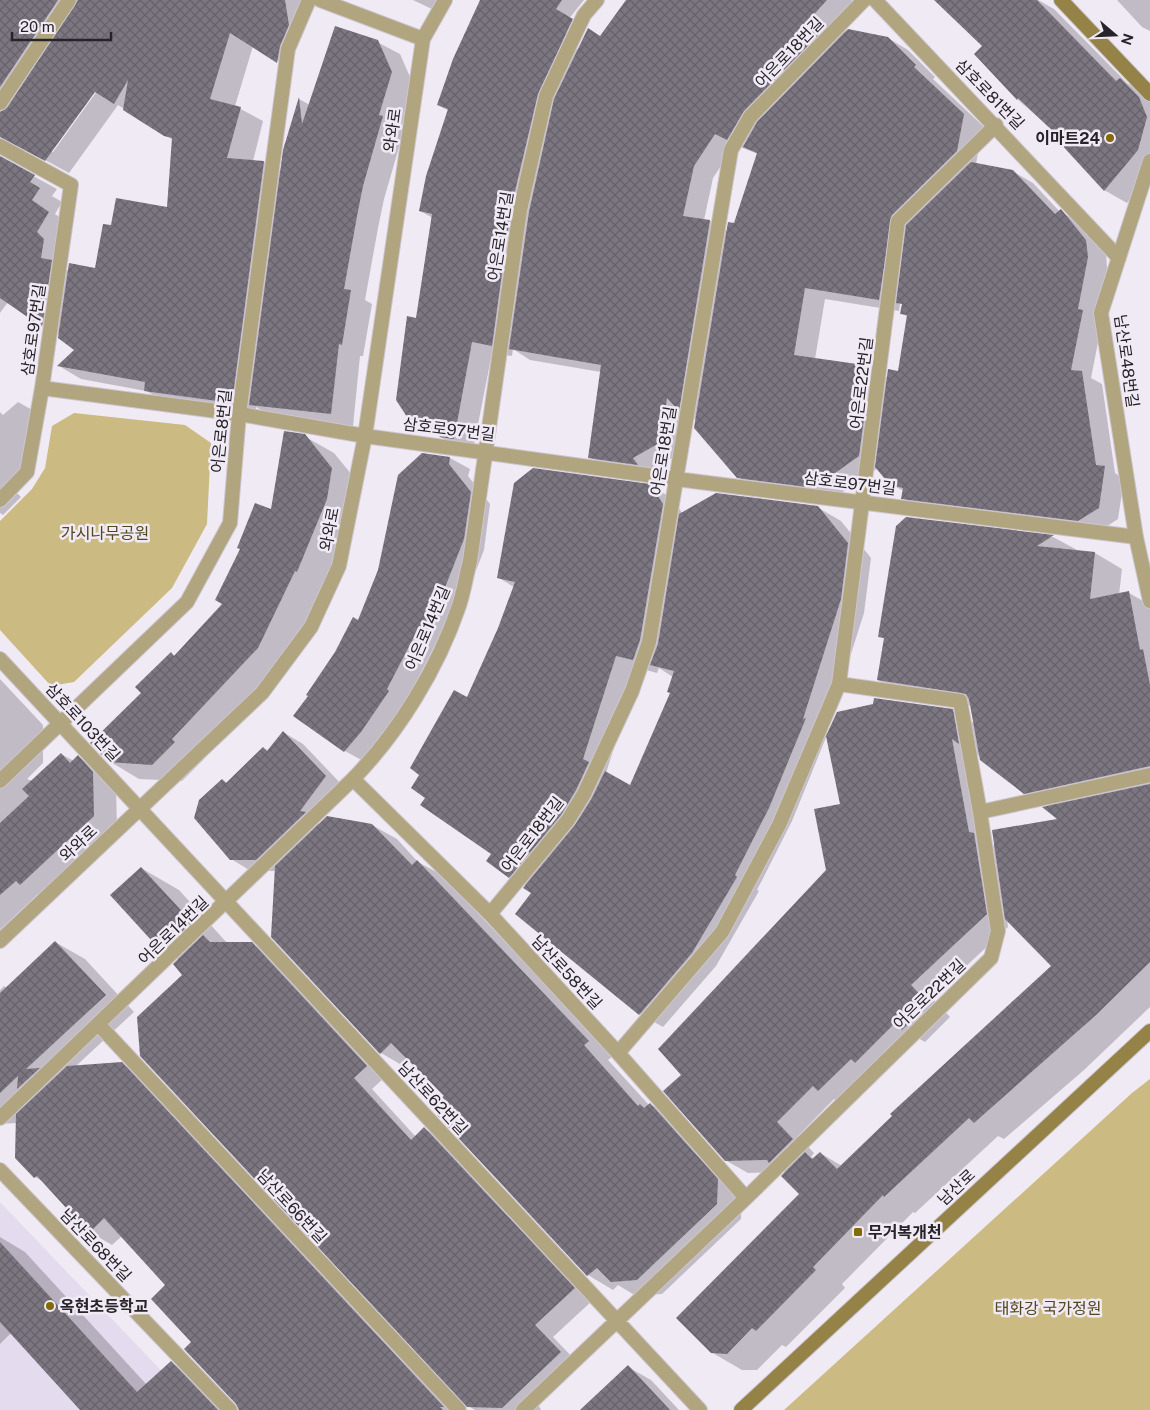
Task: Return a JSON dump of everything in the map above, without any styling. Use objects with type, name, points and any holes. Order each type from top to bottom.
[{"type":"main road","points":[[1061,0],[1150,94]]},
{"type":"main road","name":"남산로","points":[[741,1410],[1150,1031]]},
{"type":"street","points":[[0,103],[69,0]]},
{"type":"street","name":"어은로8번길","points":[[0,781],[188,602],[230,523],[239,414],[288,49],[309,0]]},
{"type":"street","points":[[320,0],[423,39]]},
{"type":"street","name":"와와로","points":[[0,941],[262,693],[311,627],[339,566],[365,436],[423,39],[444,0]]},
{"type":"street","name":"어은로14번길","points":[[0,1118],[353,779],[393,731],[425,679],[459,606],[470,561],[520,210],[546,96],[584,15],[597,0]]},
{"type":"street","name":"어은로18번길","points":[[490,914],[568,820],[584,794],[632,690],[649,642],[731,150],[750,117],[864,0]]},
{"type":"street","name":"삼호로81번길","points":[[875,0],[1119,258]]},
{"type":"street","name":"어은로22번길","points":[[618,1053],[722,932],[779,825],[839,684],[864,503],[898,221],[996,126]]},
{"type":"street","name":"삼호로97번길","points":[[0,146],[71,185],[42,388],[239,414],[365,436],[864,503],[1136,537]]},
{"type":"street","name":"남산로48번길","points":[[1150,161],[1101,313],[1136,537],[1150,601]]},
{"type":"street","points":[[0,500],[27,472],[42,388]]},
{"type":"street","name":"삼호로103번길","points":[[0,659],[140,809]]},
{"type":"street","name":"어은로22번길","points":[[523,1410],[746,1198],[991,958],[998,931],[980,812],[960,701],[839,684]]},
{"type":"street","points":[[980,812],[1150,775]]},
{"type":"street","name":"남산로58번길","points":[[353,779],[490,914],[618,1053],[746,1198]]},
{"type":"street","name":"남산로62번길","points":[[140,809],[700,1410]]},
{"type":"street","name":"남산로66번길","points":[[99,1025],[459,1410]]},
{"type":"street","name":"남산로68번길","points":[[0,1170],[230,1410]]},
{"type":"shaded area","name":"옥현초등학교","points":[[0,1202],[199,1410],[0,1410]]},
{"type":"green space","name":"가시나무공원","points":[[74,413],[185,425],[211,443],[207,524],[172,588],[74,682],[51,686],[0,630],[0,521],[32,489],[45,468],[52,426]]},
{"type":"green space","name":"태화강 국가정원","points":[[1150,1079],[1150,1410],[784,1410],[1132,1093]]},
{"type":"building","points":[[0,0],[58,0],[0,87]]},
{"type":"building","points":[[78,0],[285,0],[289,25],[280,46],[277,63],[230,33],[210,99],[241,107],[227,158],[264,161],[232,403],[144,391],[145,382],[57,366],[74,350],[58,338],[69,263],[95,268],[103,224],[111,225],[116,198],[167,207],[172,138],[164,136],[123,110],[128,80],[114,104],[95,92],[45,161],[0,137],[0,112],[7,108]]},
{"type":"building","points":[[480,0],[562,0],[556,9],[573,19],[538,94],[511,208],[492,346],[472,342],[454,439],[439,437],[450,428],[409,420],[396,400],[407,316],[416,318],[432,214],[419,211],[426,176],[448,109],[437,105],[453,59]]},
{"type":"building","points":[[626,0],[827,0],[808,21],[828,25],[744,111],[727,140],[715,134],[694,166],[683,216],[710,220],[679,411],[667,398],[661,442],[633,458],[638,465],[588,458],[601,365],[509,349],[529,212],[554,99],[588,28],[600,36]]},
{"type":"building","points":[[934,0],[1037,0],[1116,81],[1120,78],[1139,97],[1147,117],[1138,150],[1104,191],[1059,142],[1061,139],[1018,98],[1017,100],[974,54],[982,46]]},
{"type":"building","points":[[335,26],[378,40],[392,72],[379,115],[383,116],[363,186],[357,216],[344,289],[351,290],[342,345],[339,344],[331,414],[249,405],[283,150],[299,97],[302,124]]},
{"type":"building","points":[[848,29],[888,37],[916,65],[914,67],[964,114],[957,151],[892,215],[879,300],[805,288],[794,355],[871,366],[859,456],[814,488],[737,478],[694,428],[728,222],[734,223],[757,153],[743,147],[757,122]]},
{"type":"building","points":[[0,156],[35,175],[30,182],[40,188],[32,200],[49,212],[37,232],[44,239],[41,258],[52,260],[42,327],[0,298]]},
{"type":"building","points":[[971,162],[1013,170],[1055,214],[1061,209],[1086,240],[1088,257],[1078,309],[1083,310],[1071,370],[1082,371],[1096,465],[1105,466],[1099,508],[1078,521],[901,499],[903,488],[890,485],[875,467],[888,369],[898,371],[907,315],[900,314],[902,304],[896,303],[906,225]]},
{"type":"building","points":[[284,431],[305,434],[332,468],[327,499],[297,572],[295,571],[258,648],[172,739],[175,742],[152,765],[108,762],[90,743],[141,693],[135,687],[171,652],[174,656],[222,604],[215,600],[240,549],[237,548],[255,503],[271,509]]},
{"type":"building","points":[[422,453],[450,457],[449,464],[471,492],[464,539],[426,636],[416,633],[387,689],[389,691],[361,732],[344,752],[293,716],[308,696],[306,695],[335,652],[353,617],[358,620],[378,570],[398,475]]},
{"type":"building","points":[[533,468],[650,484],[663,504],[640,640],[633,660],[616,656],[583,759],[589,762],[576,790],[561,815],[509,878],[486,861],[491,854],[420,805],[425,798],[411,788],[419,775],[410,768],[454,690],[467,697],[498,628],[515,582],[497,578],[514,483]]},
{"type":"building","points":[[716,493],[818,506],[848,543],[841,599],[803,719],[806,718],[769,808],[735,875],[737,877],[692,953],[639,1015],[515,914],[531,893],[523,888],[575,825],[592,798],[605,771],[630,785],[670,693],[667,692],[674,671],[650,665],[658,644],[679,514]]},
{"type":"building","points":[[906,517],[1054,535],[1037,546],[1095,552],[1090,599],[1129,591],[1140,650],[1143,649],[1150,685],[1150,766],[1024,794],[980,760],[969,699],[966,694],[877,680],[884,638],[878,637],[896,526]]},
{"type":"building","points":[[874,698],[953,709],[959,744],[952,739],[969,832],[974,833],[987,914],[911,985],[929,1004],[902,1030],[895,1023],[855,1063],[851,1059],[818,1091],[813,1086],[777,1122],[793,1139],[769,1163],[767,1160],[725,1161],[663,1091],[681,1075],[658,1049],[826,870],[814,809],[840,804],[826,736],[837,712],[873,704]]},
{"type":"building","points":[[283,731],[326,776],[300,811],[306,812],[256,860],[230,860],[194,818],[199,800],[222,779],[226,783],[263,747],[267,751]]},
{"type":"building","points":[[61,753],[70,763],[78,755],[93,772],[94,816],[20,885],[16,881],[0,895],[0,823],[29,796],[22,789]]},
{"type":"building","points":[[1150,784],[1150,962],[1096,1015],[974,1123],[969,1118],[884,1197],[883,1195],[813,1267],[816,1270],[756,1331],[752,1328],[727,1354],[711,1353],[676,1318],[799,1194],[781,1176],[805,1152],[812,1159],[820,1152],[837,1169],[892,1116],[890,1114],[1051,966],[1005,919],[992,830],[1057,819],[1042,807]]},
{"type":"building","points":[[327,816],[372,824],[412,865],[417,860],[589,1041],[584,1045],[638,1106],[640,1104],[644,1108],[650,1103],[718,1179],[717,1204],[637,1280],[611,1282],[597,1268],[587,1276],[437,1115],[449,1104],[442,1097],[444,1096],[391,1043],[380,1054],[271,937],[275,866]]},
{"type":"building","points":[[141,867],[192,922],[161,951],[110,895]]},
{"type":"building","points":[[203,935],[210,942],[252,942],[367,1066],[354,1078],[411,1140],[424,1127],[575,1288],[535,1325],[561,1352],[502,1408],[467,1407],[140,1056],[137,1017],[182,975],[173,964]]},
{"type":"building","points":[[55,941],[106,995],[26,1069],[40,1068],[17,1089],[18,1076],[0,1093],[0,993]]},
{"type":"building","points":[[122,1062],[444,1407],[440,1407],[443,1410],[239,1410],[236,1404],[184,1349],[191,1342],[151,1299],[165,1285],[104,1218],[89,1233],[37,1176],[34,1178],[15,1158],[16,1114],[67,1066]]},
{"type":"building","points":[[0,1242],[137,1392],[171,1361],[218,1410],[80,1410],[0,1322]]},
{"type":"building","points":[[628,1365],[670,1410],[580,1410]]},
{"type":"place","name":"이마트24","points":[[1110,138]]},
{"type":"place","name":"무거복개천","points":[[858,1232]]},
{"type":"place","name":"옥현초등학교","points":[[50,1306]]}]
